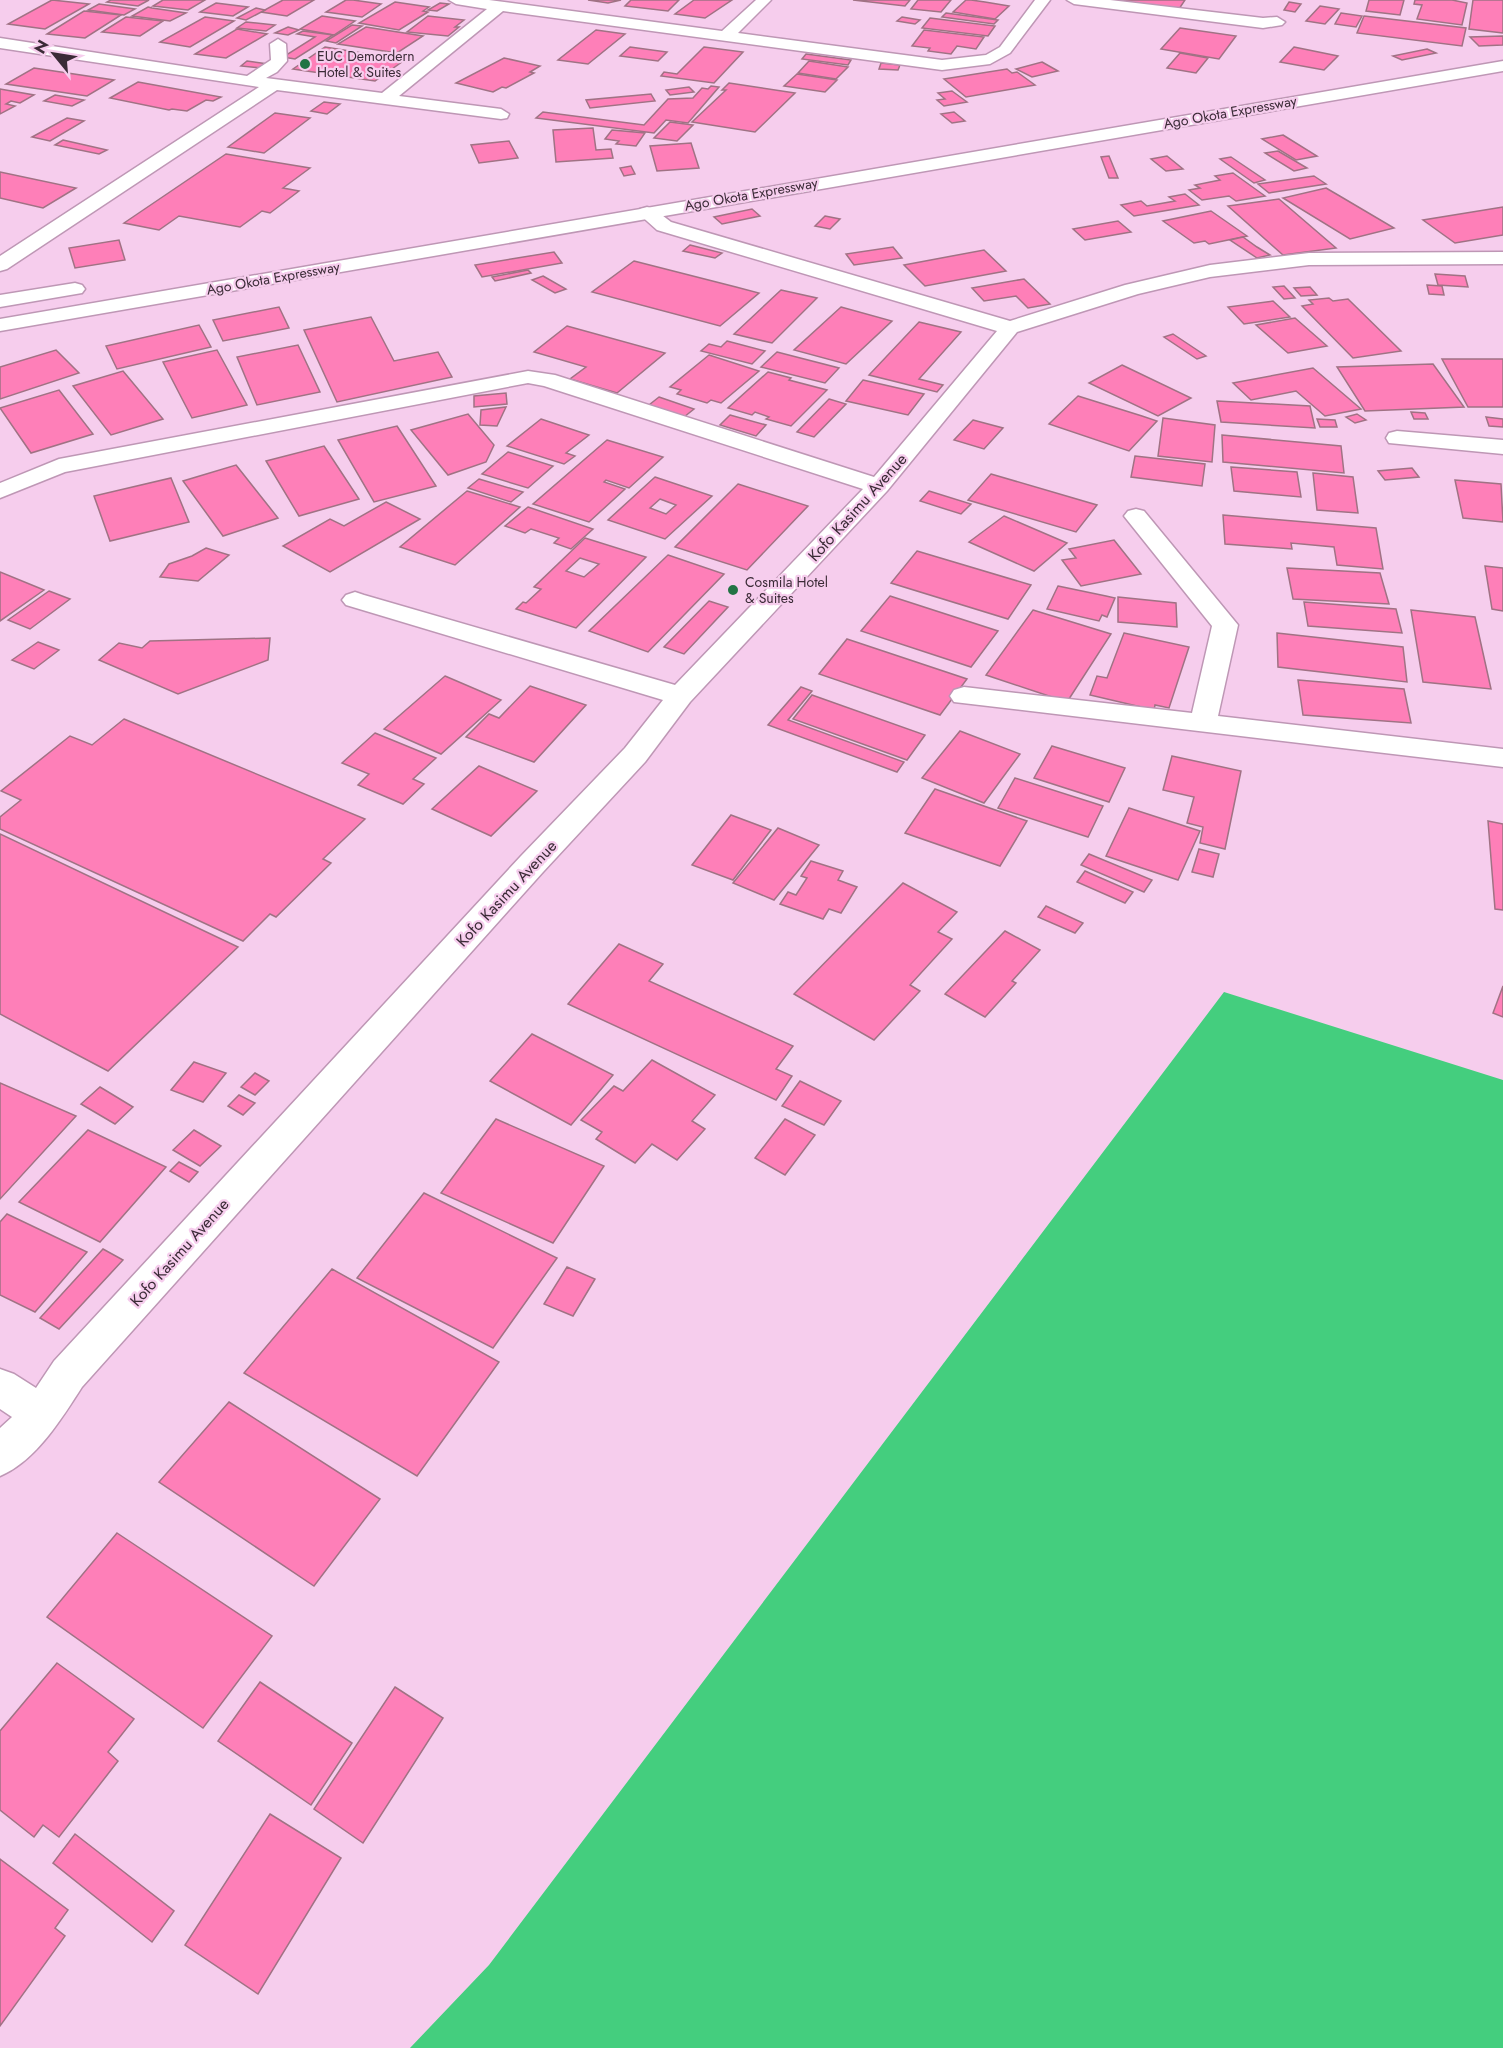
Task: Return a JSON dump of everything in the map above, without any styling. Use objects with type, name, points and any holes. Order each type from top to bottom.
[{"type":"street","points":[[456,0],[942,65],[969,64],[990,59],[1005,50],[1043,0]]},
{"type":"street","points":[[726,36],[764,0]]},
{"type":"street","points":[[1074,0],[1263,23],[1277,22]]},
{"type":"street","points":[[386,99],[498,6]]},
{"type":"street","points":[[0,43],[249,81],[501,114]]},
{"type":"street","points":[[249,81],[271,69],[279,61],[278,44]]},
{"type":"street","points":[[0,56],[19,46]]},
{"type":"street","name":"Ago Okota Expressway","points":[[1073,122],[1503,51]]},
{"type":"street","name":"Ago Okota Expressway","points":[[0,325],[1503,66]]},
{"type":"street","points":[[0,265],[274,84]]},
{"type":"street","points":[[647,213],[664,226],[1010,328],[1132,289],[1210,271],[1309,259],[1413,256],[1503,258]]},
{"type":"street","points":[[0,301],[93,286]]},
{"type":"street","name":"Kofo Kasimu Avenue","points":[[0,1456],[42,1414],[68,1374],[532,864],[635,755],[680,696],[879,486],[1010,328]]},
{"type":"street","points":[[0,491],[60,466],[528,377],[547,380],[879,486]]},
{"type":"street","points":[[1397,438],[1503,447]]},
{"type":"street","points":[[1136,516],[1225,625],[1203,724]]},
{"type":"street","points":[[355,600],[680,696]]},
{"type":"street","points":[[964,696],[1503,758]]},
{"type":"street","points":[[0,1387],[42,1414]]},
{"type":"shaded area","points":[[1224,992],[1503,1080],[1503,2048],[410,2048],[489,1965]]},
{"type":"building","points":[[52,0],[89,4],[45,29],[8,24]]},
{"type":"building","points":[[111,0],[149,0],[138,6],[107,2]]},
{"type":"building","points":[[163,0],[205,0],[188,10],[153,6]]},
{"type":"building","points":[[283,0],[314,0],[287,16],[261,12]]},
{"type":"building","points":[[346,0],[381,4],[362,17],[326,12]]},
{"type":"building","points":[[588,0],[621,0],[608,3]]},
{"type":"building","points":[[631,0],[679,0],[668,11],[625,6]]},
{"type":"building","points":[[694,0],[732,0],[705,18],[675,14]]},
{"type":"building","points":[[853,0],[910,0],[905,6]]},
{"type":"building","points":[[918,0],[951,0],[941,12],[911,9]]},
{"type":"building","points":[[966,0],[1009,6],[995,19],[953,12]]},
{"type":"building","points":[[1105,0],[1185,0],[1179,9]]},
{"type":"building","points":[[1369,0],[1404,0],[1400,15],[1366,11]]},
{"type":"building","points":[[1415,0],[1452,0],[1467,3],[1462,25],[1417,19],[1422,5],[1414,4]]},
{"type":"building","points":[[1473,0],[1503,0],[1503,33],[1469,29]]},
{"type":"building","points":[[395,2],[429,7],[423,11],[428,12],[399,30],[359,23]]},
{"type":"building","points":[[1289,2],[1301,4],[1295,12],[1284,10]]},
{"type":"building","points":[[216,3],[248,7],[233,16],[200,12]]},
{"type":"building","points":[[440,3],[449,4],[437,11],[428,10]]},
{"type":"building","points":[[99,4],[135,9],[124,15],[88,10]]},
{"type":"building","points":[[1320,6],[1339,9],[1325,24],[1306,21]]},
{"type":"building","points":[[148,7],[186,13],[170,21],[132,16]]},
{"type":"building","points":[[256,8],[265,10],[246,20],[237,18]]},
{"type":"building","points":[[84,11],[121,15],[85,38],[47,34]]},
{"type":"building","points":[[946,13],[998,20],[994,24],[942,17]]},
{"type":"building","points":[[1341,13],[1362,16],[1356,27],[1335,24]]},
{"type":"building","points":[[322,16],[355,21],[334,35],[300,29]]},
{"type":"building","points":[[428,16],[464,20],[448,36],[407,32]]},
{"type":"building","points":[[1364,16],[1466,28],[1462,46],[1357,33]]},
{"type":"building","points":[[126,17],[163,21],[140,36],[102,32]]},
{"type":"building","points":[[205,17],[234,21],[190,47],[160,42]]},
{"type":"building","points":[[902,17],[920,20],[915,24],[897,21]]},
{"type":"building","points":[[930,18],[995,26],[988,36],[922,28]]},
{"type":"building","points":[[246,22],[275,25],[266,31],[237,28]]},
{"type":"building","points":[[352,25],[362,26],[336,43],[326,41]]},
{"type":"building","points":[[288,27],[299,30],[288,35],[275,33]]},
{"type":"building","points":[[366,27],[423,36],[397,53],[338,44]]},
{"type":"building","points":[[1180,28],[1236,36],[1219,59],[1161,49]]},
{"type":"building","points":[[237,29],[267,34],[226,58],[195,54]]},
{"type":"building","points":[[596,30],[625,34],[588,64],[558,60]]},
{"type":"building","points":[[924,30],[984,37],[976,49],[957,46],[951,54],[912,46]]},
{"type":"building","points":[[303,31],[333,35],[295,59],[283,57],[315,37],[297,34]]},
{"type":"building","points":[[1503,36],[1503,45],[1479,46],[1470,37]]},
{"type":"building","points":[[325,47],[406,59],[375,81],[293,69]]},
{"type":"building","points":[[630,47],[667,52],[658,61],[620,56]]},
{"type":"building","points":[[704,47],[743,52],[714,83],[661,76],[664,72],[677,74]]},
{"type":"building","points":[[1294,47],[1338,56],[1324,70],[1280,62]]},
{"type":"building","points":[[1427,49],[1436,53],[1402,60],[1393,56]]},
{"type":"building","points":[[1180,53],[1208,58],[1196,73],[1167,68]]},
{"type":"building","points":[[806,54],[851,60],[848,65],[802,59]]},
{"type":"building","points":[[504,58],[540,66],[530,72],[534,73],[506,88],[502,87],[493,92],[456,83]]},
{"type":"building","points":[[247,61],[268,64],[262,68],[241,66]]},
{"type":"building","points":[[809,61],[848,67],[836,79],[798,73]]},
{"type":"building","points":[[1042,62],[1058,71],[1032,77],[1016,69]]},
{"type":"building","points":[[881,63],[900,65],[898,70],[879,69]]},
{"type":"building","points":[[34,68],[114,80],[87,96],[6,84]]},
{"type":"building","points":[[1007,69],[1012,73],[1017,72],[1035,85],[966,97],[944,79]]},
{"type":"building","points":[[797,74],[837,80],[825,92],[784,86]]},
{"type":"building","points":[[138,82],[221,97],[213,101],[206,100],[187,111],[169,110],[110,98]]},
{"type":"building","points":[[729,83],[795,93],[755,132],[692,122],[726,90],[722,90]]},
{"type":"building","points":[[711,86],[719,87],[688,123],[666,120],[654,133],[536,118],[543,112],[644,125],[668,99],[693,98],[702,88],[708,89]]},
{"type":"building","points":[[689,87],[694,92],[670,95],[666,90]]},
{"type":"building","points":[[0,89],[34,95],[20,103],[11,101],[6,104],[15,106],[0,114]]},
{"type":"building","points":[[952,91],[967,102],[944,106],[937,100],[945,99],[938,93]]},
{"type":"building","points":[[651,94],[655,101],[590,108],[586,100]]},
{"type":"building","points":[[55,95],[84,100],[72,106],[44,101]]},
{"type":"building","points":[[324,102],[340,104],[327,114],[311,111]]},
{"type":"building","points":[[954,112],[965,121],[952,123],[941,114]]},
{"type":"building","points":[[275,113],[310,118],[264,153],[228,147]]},
{"type":"building","points":[[67,118],[84,121],[50,141],[32,137]]},
{"type":"building","points":[[670,122],[693,125],[677,141],[654,138]]},
{"type":"building","points":[[593,128],[596,150],[611,149],[613,158],[556,162],[553,130]]},
{"type":"building","points":[[612,130],[645,133],[636,146],[616,144],[619,141],[605,139]]},
{"type":"building","points":[[1283,135],[1317,156],[1296,160],[1262,139]]},
{"type":"building","points":[[63,140],[107,150],[99,154],[55,145]]},
{"type":"building","points":[[509,141],[518,158],[479,163],[471,145]]},
{"type":"building","points":[[691,143],[699,168],[657,171],[650,146]]},
{"type":"building","points":[[1278,151],[1307,168],[1294,171],[1265,153]]},
{"type":"building","points":[[226,154],[310,168],[283,188],[299,191],[270,213],[262,211],[240,227],[179,216],[159,230],[124,223]]},
{"type":"building","points":[[1109,156],[1118,178],[1109,178],[1101,157]]},
{"type":"building","points":[[1167,156],[1183,169],[1166,171],[1151,159]]},
{"type":"building","points":[[1231,157],[1265,180],[1254,183],[1220,159]]},
{"type":"building","points":[[631,166],[635,174],[624,176],[620,168]]},
{"type":"building","points":[[0,172],[76,188],[43,208],[0,198]]},
{"type":"building","points":[[1233,173],[1265,196],[1236,201],[1229,196],[1202,200],[1189,190],[1200,188],[1195,185],[1220,180],[1215,176]]},
{"type":"building","points":[[1314,176],[1326,184],[1269,193],[1258,184]]},
{"type":"building","points":[[1326,188],[1394,228],[1350,239],[1283,198]]},
{"type":"building","points":[[1185,194],[1199,205],[1134,216],[1121,205],[1141,201],[1147,206],[1175,201],[1169,197]]},
{"type":"building","points":[[1279,199],[1336,248],[1283,255],[1228,206]]},
{"type":"building","points":[[1503,207],[1503,235],[1455,243],[1423,220]]},
{"type":"building","points":[[752,209],[760,216],[722,224],[714,217]]},
{"type":"building","points":[[1211,211],[1247,236],[1209,244],[1205,241],[1194,243],[1163,221]]},
{"type":"building","points":[[825,216],[840,219],[830,229],[815,226]]},
{"type":"building","points":[[1118,221],[1131,232],[1085,240],[1073,229]]},
{"type":"building","points":[[1243,237],[1270,255],[1257,258],[1230,240]]},
{"type":"building","points":[[119,240],[125,260],[75,268],[69,248]]},
{"type":"building","points":[[690,245],[722,253],[715,258],[683,251]]},
{"type":"building","points":[[893,247],[902,258],[854,265],[846,254]]},
{"type":"building","points":[[984,250],[1006,271],[925,286],[904,265]]},
{"type":"building","points":[[554,252],[562,263],[482,277],[475,265]]},
{"type":"building","points":[[634,261],[759,293],[720,326],[592,292]]},
{"type":"building","points":[[528,270],[531,273],[495,281],[492,277]]},
{"type":"building","points":[[1435,274],[1465,276],[1468,287],[1438,285]]},
{"type":"building","points":[[543,276],[566,289],[555,293],[532,280]]},
{"type":"building","points":[[1024,279],[1050,304],[1028,308],[1016,296],[984,301],[972,288]]},
{"type":"building","points":[[1427,285],[1442,286],[1444,295],[1429,294]]},
{"type":"building","points":[[1284,286],[1295,298],[1284,299],[1273,287]]},
{"type":"building","points":[[1310,287],[1317,295],[1301,296],[1294,288]]},
{"type":"building","points":[[781,290],[817,298],[772,343],[734,334]]},
{"type":"building","points":[[1329,298],[1333,301],[1348,299],[1401,351],[1353,358],[1302,306],[1313,304],[1309,300]]},
{"type":"building","points":[[1273,301],[1290,317],[1244,324],[1228,307]]},
{"type":"building","points":[[279,307],[289,328],[223,341],[213,320]]},
{"type":"building","points":[[841,307],[892,321],[846,364],[794,350]]},
{"type":"building","points":[[371,317],[394,361],[438,352],[452,377],[337,402],[304,330]]},
{"type":"building","points":[[1295,318],[1327,346],[1288,353],[1256,325]]},
{"type":"building","points":[[919,322],[961,332],[919,379],[943,385],[937,392],[869,375]]},
{"type":"building","points":[[199,325],[211,347],[117,369],[106,346]]},
{"type":"building","points":[[567,326],[665,353],[617,393],[570,379],[586,367],[534,352]]},
{"type":"building","points":[[1173,334],[1206,356],[1197,359],[1164,337]]},
{"type":"building","points":[[727,341],[765,351],[752,364],[701,351],[709,344],[721,347]]},
{"type":"building","points":[[298,345],[320,392],[257,405],[237,357]]},
{"type":"building","points":[[56,350],[79,373],[0,399],[0,367]]},
{"type":"building","points":[[217,350],[247,405],[192,418],[163,362]]},
{"type":"building","points":[[777,352],[839,368],[825,383],[761,367]]},
{"type":"building","points":[[709,355],[759,371],[721,403],[711,400],[707,403],[677,394],[681,390],[670,387]]},
{"type":"building","points":[[1442,359],[1503,359],[1503,407],[1468,407]]},
{"type":"building","points":[[1433,364],[1464,407],[1365,411],[1337,367]]},
{"type":"building","points":[[1122,365],[1191,398],[1158,416],[1089,383]]},
{"type":"building","points":[[1313,368],[1361,409],[1325,416],[1296,391],[1251,400],[1233,383]]},
{"type":"building","points":[[123,371],[163,419],[111,435],[73,386]]},
{"type":"building","points":[[768,372],[827,390],[791,426],[766,419],[769,417],[755,412],[752,415],[728,408]]},
{"type":"building","points":[[863,380],[924,394],[908,415],[846,401]]},
{"type":"building","points":[[59,390],[93,434],[31,453],[0,408]]},
{"type":"building","points":[[506,393],[507,404],[474,407],[474,396]]},
{"type":"building","points":[[1078,396],[1157,421],[1129,451],[1049,424]]},
{"type":"building","points":[[659,397],[694,409],[684,417],[649,405]]},
{"type":"building","points":[[829,399],[846,404],[814,437],[797,432]]},
{"type":"building","points":[[1217,401],[1310,406],[1315,428],[1221,422]]},
{"type":"building","points":[[506,407],[497,426],[480,425],[481,410]]},
{"type":"building","points":[[1411,412],[1425,413],[1428,419],[1414,419]]},
{"type":"building","points":[[468,414],[494,445],[486,462],[448,475],[411,430]]},
{"type":"building","points":[[1357,414],[1366,420],[1355,423],[1346,417]]},
{"type":"building","points":[[730,415],[766,425],[756,436],[720,425]]},
{"type":"building","points":[[1486,417],[1503,419],[1503,427],[1489,426]]},
{"type":"building","points":[[1163,418],[1215,425],[1212,462],[1158,456]]},
{"type":"building","points":[[541,419],[589,435],[566,453],[575,456],[564,464],[507,446]]},
{"type":"building","points":[[1317,419],[1335,420],[1337,427],[1320,427]]},
{"type":"building","points":[[973,420],[1003,428],[984,449],[954,440]]},
{"type":"building","points":[[397,426],[436,486],[374,502],[338,440]]},
{"type":"building","points":[[1222,435],[1341,446],[1344,473],[1223,462]]},
{"type":"building","points":[[607,440],[663,457],[629,488],[606,480],[604,482],[625,489],[589,522],[533,504]]},
{"type":"building","points":[[324,446],[359,499],[299,516],[266,461]]},
{"type":"building","points":[[508,452],[553,466],[528,488],[482,474]]},
{"type":"building","points":[[1135,456],[1205,464],[1202,486],[1131,477]]},
{"type":"building","points":[[236,465],[278,518],[223,536],[183,481]]},
{"type":"building","points":[[1231,467],[1297,472],[1301,497],[1234,491]]},
{"type":"building","points":[[1412,468],[1419,477],[1385,480],[1378,471]]},
{"type":"building","points":[[1313,473],[1353,477],[1358,513],[1317,510]]},
{"type":"building","points":[[991,474],[1097,505],[1076,532],[968,500]]},
{"type":"building","points":[[655,477],[712,496],[665,539],[608,520]],"holes":[[[660,499],[676,505],[666,514],[650,508]]]},
{"type":"building","points":[[171,478],[189,522],[110,541],[94,496]]},
{"type":"building","points":[[479,479],[523,492],[511,502],[468,488]]},
{"type":"building","points":[[1455,480],[1501,484],[1503,522],[1463,518]]},
{"type":"building","points":[[738,484],[808,506],[747,570],[675,547]]},
{"type":"building","points":[[467,491],[520,507],[455,565],[400,547]]},
{"type":"building","points":[[929,491],[971,504],[961,514],[920,501]]},
{"type":"building","points":[[386,502],[420,519],[330,572],[283,546],[330,519],[344,526]]},
{"type":"building","points":[[528,507],[593,529],[571,549],[554,543],[559,538],[531,529],[525,533],[505,526]]},
{"type":"building","points":[[1223,515],[1376,528],[1383,569],[1337,565],[1334,547],[1291,543],[1292,549],[1225,544]]},
{"type":"building","points":[[1004,516],[1067,543],[1034,571],[969,542]]},
{"type":"building","points":[[585,538],[646,557],[576,628],[516,609],[541,589],[534,587]],"holes":[[[580,558],[599,564],[584,577],[566,571]]]},
{"type":"building","points":[[1114,540],[1141,574],[1081,586],[1062,560],[1076,558],[1069,549]]},
{"type":"building","points":[[206,548],[229,555],[198,581],[160,577],[169,564]]},
{"type":"building","points":[[917,551],[1031,585],[1008,619],[891,583]]},
{"type":"building","points":[[668,555],[724,574],[648,652],[589,631]]},
{"type":"building","points":[[1485,566],[1503,568],[1503,611],[1492,609]]},
{"type":"building","points":[[1287,568],[1380,573],[1389,604],[1293,599]]},
{"type":"building","points":[[0,572],[44,590],[0,621]]},
{"type":"building","points":[[1058,586],[1115,598],[1107,617],[1102,615],[1099,621],[1047,609]]},
{"type":"building","points":[[49,591],[70,599],[30,629],[8,620]]},
{"type":"building","points":[[890,596],[998,631],[971,667],[861,631]]},
{"type":"building","points":[[1118,597],[1176,603],[1177,627],[1118,622]]},
{"type":"building","points":[[709,601],[728,607],[684,654],[664,647]]},
{"type":"building","points":[[1304,602],[1396,609],[1402,633],[1308,626]]},
{"type":"building","points":[[1033,610],[1111,634],[1067,702],[986,675]]},
{"type":"building","points":[[1411,610],[1475,617],[1491,689],[1423,682]]},
{"type":"building","points":[[1124,633],[1189,647],[1169,708],[1155,705],[1154,710],[1090,695],[1097,676],[1107,678]]},
{"type":"building","points":[[1277,633],[1403,647],[1407,682],[1278,667]]},
{"type":"building","points":[[270,638],[268,660],[178,694],[99,660],[119,643],[142,648],[150,641]]},
{"type":"building","points":[[847,639],[967,679],[940,715],[819,674]]},
{"type":"building","points":[[38,642],[59,650],[34,669],[12,660]]},
{"type":"building","points":[[445,676],[501,700],[441,754],[384,729]]},
{"type":"building","points":[[1298,680],[1404,689],[1411,723],[1303,715]]},
{"type":"building","points":[[530,686],[586,705],[534,762],[466,737],[489,714],[499,718]]},
{"type":"building","points":[[801,687],[812,691],[788,720],[904,762],[897,772],[768,725]]},
{"type":"building","points":[[812,695],[925,735],[907,760],[793,719]]},
{"type":"building","points":[[124,719],[365,819],[323,859],[331,863],[276,917],[270,914],[243,941],[0,829],[0,817],[21,800],[1,791],[70,736],[92,745]]},
{"type":"building","points":[[960,731],[1020,754],[984,803],[922,778]]},
{"type":"building","points":[[375,733],[436,758],[413,779],[424,784],[403,804],[358,785],[369,774],[342,763]]},
{"type":"building","points":[[1052,746],[1125,768],[1109,802],[1034,778]]},
{"type":"building","points":[[1172,756],[1241,771],[1225,849],[1200,843],[1203,827],[1187,823],[1194,797],[1163,790]]},
{"type":"building","points":[[479,766],[537,791],[491,836],[432,809]]},
{"type":"building","points":[[1015,778],[1103,806],[1088,837],[998,808]]},
{"type":"building","points":[[935,789],[1027,821],[1000,866],[905,833]]},
{"type":"building","points":[[1129,808],[1200,831],[1178,880],[1106,856]]},
{"type":"building","points":[[731,815],[771,830],[733,880],[692,865]]},
{"type":"building","points":[[1488,821],[1503,824],[1503,910],[1495,909]]},
{"type":"building","points":[[778,828],[819,845],[774,900],[733,883]]},
{"type":"building","points":[[0,834],[238,947],[108,1071],[0,1014]]},
{"type":"building","points":[[1199,849],[1219,854],[1213,877],[1192,872]]},
{"type":"building","points":[[1089,854],[1152,880],[1144,892],[1081,865]]},
{"type":"building","points":[[811,861],[843,871],[838,880],[857,887],[841,913],[829,909],[823,919],[780,904],[788,892],[796,895],[807,878],[801,876]]},
{"type":"building","points":[[1085,871],[1133,892],[1125,903],[1077,882]]},
{"type":"building","points":[[903,883],[957,912],[938,932],[952,939],[910,985],[920,991],[874,1040],[794,994]]},
{"type":"building","points":[[1046,906],[1083,923],[1075,933],[1038,917]]},
{"type":"building","points":[[1005,931],[1040,950],[1012,981],[1016,983],[985,1017],[945,994]]},
{"type":"building","points":[[619,944],[663,964],[649,981],[793,1046],[776,1069],[792,1076],[776,1100],[568,1004]]},
{"type":"building","points":[[1503,986],[1503,1017],[1493,1013]]},
{"type":"building","points":[[532,1034],[613,1075],[571,1125],[490,1081]]},
{"type":"building","points":[[652,1060],[715,1095],[692,1121],[705,1129],[677,1160],[652,1144],[635,1163],[596,1139],[602,1132],[581,1120],[614,1086],[623,1091]]},
{"type":"building","points":[[194,1062],[226,1073],[203,1102],[171,1090]]},
{"type":"building","points":[[255,1073],[269,1081],[255,1095],[241,1087]]},
{"type":"building","points":[[800,1081],[841,1101],[824,1125],[782,1106]]},
{"type":"building","points":[[0,1083],[76,1116],[0,1199]]},
{"type":"building","points":[[100,1087],[133,1107],[115,1124],[81,1104]]},
{"type":"building","points":[[239,1095],[255,1103],[243,1115],[228,1106]]},
{"type":"building","points":[[496,1119],[604,1166],[553,1243],[441,1193]]},
{"type":"building","points":[[785,1119],[815,1135],[785,1175],[755,1158]]},
{"type":"building","points":[[88,1130],[166,1167],[100,1242],[19,1202]]},
{"type":"building","points":[[194,1130],[221,1146],[200,1166],[173,1150]]},
{"type":"building","points":[[179,1162],[198,1172],[189,1182],[170,1171]]},
{"type":"building","points":[[424,1193],[557,1258],[493,1348],[357,1278]]},
{"type":"building","points":[[7,1214],[87,1252],[35,1312],[0,1295],[0,1222]]},
{"type":"building","points":[[103,1249],[123,1260],[59,1329],[40,1318]]},
{"type":"building","points":[[567,1267],[595,1279],[573,1316],[544,1304]]},
{"type":"building","points":[[332,1269],[499,1362],[417,1476],[244,1373]]},
{"type":"building","points":[[229,1402],[380,1499],[314,1586],[159,1482]]},
{"type":"building","points":[[117,1533],[272,1636],[203,1728],[47,1617]]},
{"type":"building","points":[[57,1663],[134,1719],[108,1752],[118,1761],[59,1837],[43,1825],[34,1837],[0,1810],[0,1731]]},
{"type":"building","points":[[260,1682],[352,1743],[311,1805],[218,1741]]},
{"type":"building","points":[[395,1687],[443,1718],[363,1843],[314,1809]]},
{"type":"building","points":[[270,1814],[341,1858],[258,1994],[185,1945]]},
{"type":"building","points":[[75,1834],[174,1911],[152,1942],[53,1863]]},
{"type":"building","points":[[0,1859],[68,1910],[55,1928],[65,1936],[0,2026]]},
{"type":"place","name":"EUC Demordern Hotel & Suites","points":[[305,64]]},
{"type":"place","name":"Cosmila Hotel & Suites","points":[[733,590]]}]
